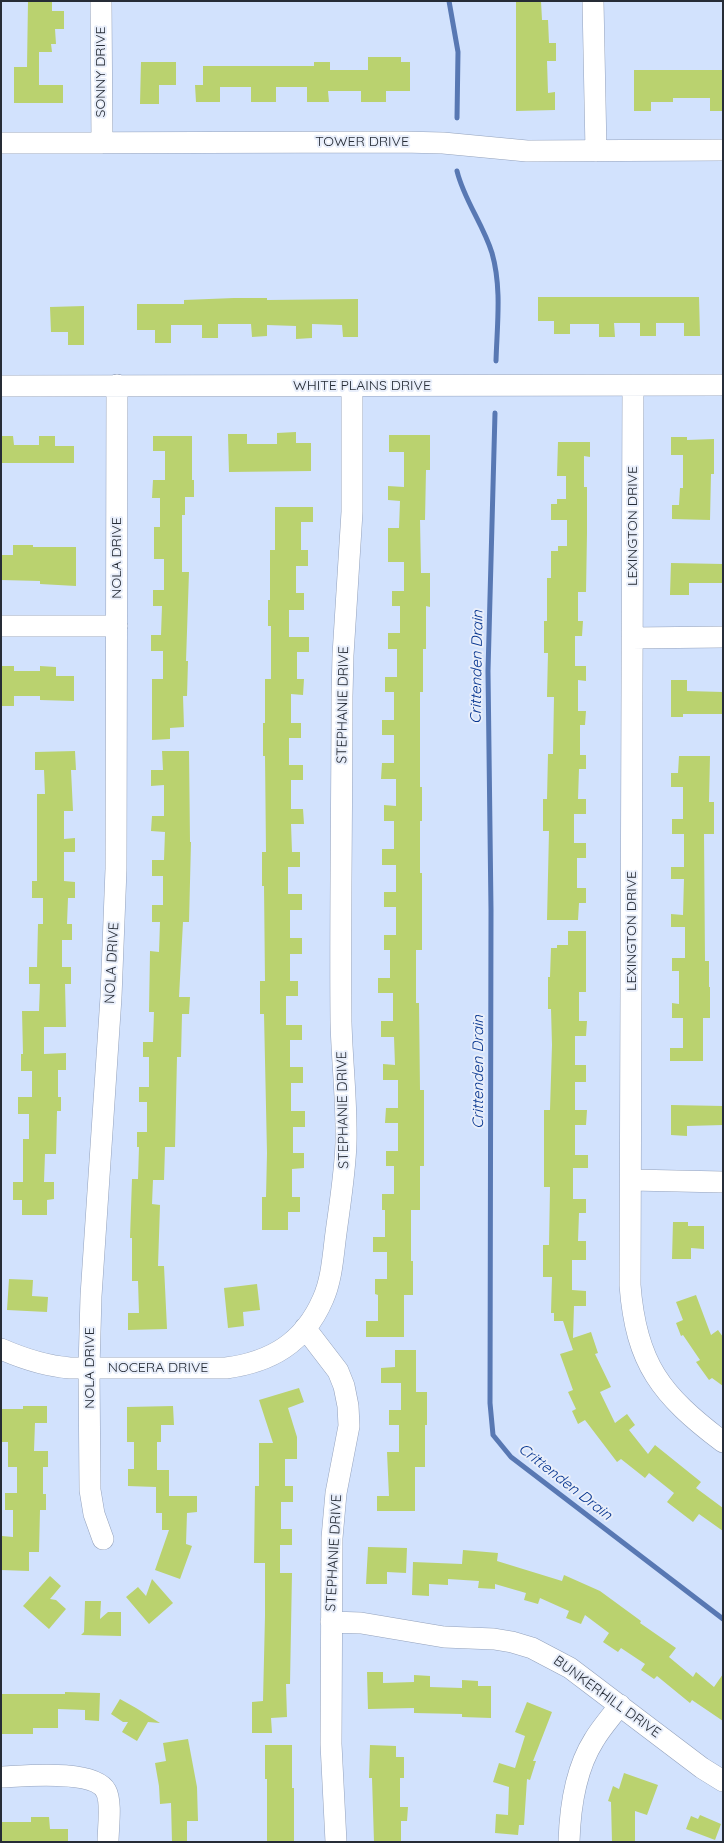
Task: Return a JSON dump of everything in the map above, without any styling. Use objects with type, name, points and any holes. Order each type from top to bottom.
[{"type":"street","name":"SONNY DRIVE","points":[[101,1],[102,143]]},
{"type":"street","points":[[593,1],[596,151]]},
{"type":"street","name":"TOWER DRIVE","points":[[1,143],[402,142],[443,143],[527,151],[723,150]]},
{"type":"street","name":"NOLA DRIVE","points":[[103,1539],[94,1514],[90,1490],[89,1368],[94,1236],[111,997],[115,908],[117,385]]},
{"type":"street","name":"WHITE PLAINS DRIVE","points":[[1,386],[723,385]]},
{"type":"street","name":"STEPHANIE DRIVE","points":[[336,1842],[330,1744],[334,1513],[349,1426],[348,1406],[344,1386],[338,1371],[305,1328],[323,1298],[329,1281],[345,1168],[346,1142],[341,1022],[342,706],[343,655],[352,512],[352,386]]},
{"type":"street","name":"LEXINGTON DRIVE","points":[[633,386],[632,1180],[630,1285],[632,1311],[636,1333],[653,1373],[685,1412],[723,1442]]},
{"type":"street","points":[[1,626],[117,626]]},
{"type":"street","points":[[632,638],[723,637]]},
{"type":"street","points":[[632,1180],[723,1182]]},
{"type":"street","name":"NOCERA DRIVE","points":[[1,1349],[32,1362],[51,1366],[89,1368],[226,1368],[246,1366],[265,1360],[280,1351],[305,1328]]},
{"type":"street","name":"BUNKERHILL DRIVE","points":[[331,1622],[380,1626],[424,1635],[512,1642],[532,1648],[570,1668],[702,1768],[723,1781]]},
{"type":"street","points":[[569,1842],[573,1801],[583,1761],[594,1740],[620,1706]]},
{"type":"street","points":[[1,1776],[79,1776],[100,1783],[107,1792],[108,1842]]},
{"type":"building","points":[[28,1],[52,1],[52,11],[64,11],[64,29],[55,29],[56,44],[51,44],[52,52],[39,52],[39,85],[63,85],[63,103],[14,103],[14,67],[27,67]]},
{"type":"building","points":[[516,1],[541,1],[542,20],[548,20],[549,43],[556,43],[556,61],[547,61],[548,93],[555,92],[555,110],[516,111]]},
{"type":"building","points":[[368,57],[401,57],[401,62],[410,62],[410,91],[386,91],[386,102],[361,102],[361,91],[328,91],[329,102],[307,102],[307,87],[276,87],[276,102],[251,102],[251,87],[220,87],[220,102],[196,102],[195,85],[203,85],[203,66],[314,66],[314,62],[330,62],[330,70],[368,70]]},
{"type":"building","points":[[141,62],[176,62],[176,85],[159,85],[159,104],[140,104]]},
{"type":"building","points":[[634,70],[723,70],[723,111],[710,111],[710,98],[673,98],[673,102],[651,102],[651,111],[634,111]]},
{"type":"building","points":[[538,297],[699,297],[700,336],[684,336],[684,323],[656,323],[656,336],[640,336],[640,323],[614,323],[615,337],[599,337],[599,324],[570,324],[570,334],[554,334],[554,321],[538,321]]},
{"type":"building","points":[[267,298],[267,300],[358,299],[358,337],[343,337],[342,325],[312,324],[312,338],[296,339],[296,326],[267,325],[267,336],[252,337],[251,324],[218,324],[218,338],[202,338],[202,325],[171,325],[171,343],[155,343],[155,330],[137,330],[137,304],[184,304],[184,300]]},
{"type":"building","points":[[84,306],[84,345],[68,345],[68,332],[51,332],[50,307]]},
{"type":"building","points":[[296,432],[296,443],[311,443],[311,471],[229,472],[228,434],[247,434],[247,444],[277,444],[277,433]]},
{"type":"building","points":[[389,435],[430,435],[430,470],[426,470],[425,520],[420,520],[421,573],[430,573],[430,607],[426,606],[423,692],[420,692],[422,950],[416,950],[416,1003],[419,1003],[420,1090],[424,1090],[424,1166],[420,1166],[420,1210],[411,1210],[413,1295],[404,1295],[404,1337],[366,1337],[366,1321],[378,1321],[378,1295],[375,1294],[375,1279],[387,1279],[387,1252],[373,1252],[373,1237],[385,1237],[385,1210],[382,1210],[382,1194],[394,1194],[394,1166],[386,1166],[386,1151],[398,1151],[398,1123],[385,1123],[386,1108],[398,1108],[398,1080],[383,1080],[383,1064],[395,1065],[394,1037],[381,1037],[381,1021],[393,1021],[393,993],[378,993],[378,978],[390,978],[390,950],[384,950],[384,935],[396,935],[396,907],[384,907],[384,892],[396,892],[396,865],[382,865],[382,849],[394,849],[394,821],[384,821],[384,805],[396,806],[396,779],[381,779],[382,763],[394,763],[394,735],[382,735],[382,720],[394,720],[394,692],[385,692],[385,677],[397,677],[397,649],[388,649],[388,633],[400,633],[400,606],[392,606],[392,591],[404,591],[404,562],[388,562],[388,528],[399,528],[400,501],[388,500],[388,486],[404,487],[404,452],[389,452]]},
{"type":"building","points":[[1,436],[13,436],[14,445],[39,445],[39,436],[55,436],[55,446],[74,446],[74,463],[1,463]]},
{"type":"building","points":[[153,436],[192,436],[194,497],[185,497],[185,515],[182,515],[182,572],[189,572],[186,661],[188,661],[187,696],[183,696],[184,727],[170,728],[170,739],[152,740],[152,679],[163,679],[163,651],[151,651],[151,635],[161,635],[162,606],[153,606],[153,590],[164,590],[164,559],[154,559],[154,527],[160,527],[160,498],[152,498],[153,480],[165,480],[165,451],[153,451]]},
{"type":"building","points":[[671,437],[687,437],[687,440],[714,439],[714,474],[711,474],[710,520],[672,519],[672,505],[679,505],[680,488],[683,488],[683,455],[671,455]]},
{"type":"building","points":[[558,442],[590,442],[590,457],[584,456],[584,487],[587,487],[586,592],[578,592],[578,621],[583,621],[582,636],[575,636],[575,666],[586,666],[586,681],[578,680],[578,711],[586,711],[585,725],[580,725],[580,755],[586,755],[586,769],[579,769],[578,799],[586,799],[586,814],[574,814],[574,843],[586,843],[586,858],[577,858],[577,888],[586,888],[586,903],[579,903],[578,920],[547,920],[549,831],[543,831],[543,799],[547,799],[548,754],[553,754],[554,697],[547,697],[548,653],[544,653],[544,621],[547,621],[547,578],[551,578],[551,551],[558,551],[558,546],[567,546],[567,520],[551,520],[551,504],[557,504],[557,499],[566,499],[566,476],[557,476]]},
{"type":"building","points":[[275,507],[313,507],[313,522],[301,522],[301,550],[308,550],[308,566],[296,566],[296,593],[304,593],[304,610],[289,610],[289,637],[309,637],[309,652],[297,652],[297,679],[304,679],[303,695],[291,694],[291,723],[301,723],[301,738],[289,738],[289,765],[303,765],[303,780],[291,780],[291,809],[303,809],[304,824],[291,824],[292,852],[300,852],[300,867],[288,867],[288,894],[302,894],[302,910],[290,910],[290,938],[302,938],[302,954],[290,954],[290,981],[298,981],[298,996],[286,996],[286,1025],[302,1025],[302,1040],[290,1040],[290,1067],[303,1067],[303,1083],[291,1083],[291,1111],[305,1111],[305,1127],[293,1127],[293,1153],[304,1153],[304,1168],[292,1169],[292,1197],[300,1197],[300,1212],[288,1212],[288,1230],[262,1230],[262,1197],[266,1197],[267,1153],[264,1014],[260,1014],[260,981],[265,981],[264,886],[262,886],[262,852],[266,852],[263,723],[265,723],[265,679],[271,679],[271,626],[268,626],[268,600],[270,600],[270,550],[275,550]]},
{"type":"building","points":[[13,545],[76,547],[76,586],[40,584],[40,581],[1,580],[1,555],[13,555]]},
{"type":"building","points":[[671,563],[723,564],[723,583],[689,583],[689,595],[670,595]]},
{"type":"building","points":[[1,666],[14,666],[14,671],[40,671],[40,666],[56,667],[56,676],[74,676],[74,701],[40,700],[40,696],[14,696],[14,706],[1,706]]},
{"type":"building","points":[[671,680],[687,680],[687,691],[723,692],[723,714],[683,714],[683,717],[671,717]]},
{"type":"building","points":[[75,751],[76,770],[71,770],[73,811],[64,811],[64,839],[75,838],[75,852],[64,852],[64,881],[75,882],[75,898],[68,898],[67,924],[72,924],[72,940],[62,940],[62,967],[71,967],[71,984],[65,984],[66,1027],[44,1027],[44,1054],[66,1053],[66,1070],[58,1070],[58,1097],[61,1097],[61,1111],[57,1111],[56,1154],[45,1154],[44,1182],[54,1182],[54,1199],[47,1200],[47,1215],[22,1215],[22,1200],[13,1200],[13,1182],[23,1182],[23,1139],[29,1139],[29,1114],[18,1114],[18,1097],[32,1097],[32,1071],[21,1071],[21,1054],[23,1054],[22,1011],[39,1011],[40,984],[29,984],[29,967],[37,967],[38,924],[43,924],[43,898],[32,898],[32,881],[37,881],[37,794],[45,794],[44,770],[35,770],[35,752]]},
{"type":"building","points":[[162,751],[189,751],[191,842],[189,922],[183,922],[179,997],[190,997],[189,1014],[182,1014],[181,1057],[177,1057],[175,1147],[165,1147],[164,1180],[153,1180],[152,1204],[160,1205],[158,1266],[164,1266],[167,1329],[128,1330],[128,1313],[139,1313],[138,1281],[132,1281],[132,1238],[130,1238],[132,1179],[138,1179],[139,1147],[137,1147],[137,1132],[147,1132],[147,1102],[139,1102],[139,1087],[149,1087],[149,1057],[143,1057],[143,1042],[153,1042],[154,1012],[149,1012],[150,951],[159,952],[160,922],[152,922],[152,905],[163,905],[163,876],[152,876],[152,860],[164,860],[165,832],[151,831],[152,816],[164,816],[164,785],[151,786],[151,770],[163,770]]},
{"type":"building","points":[[679,756],[710,756],[709,802],[714,802],[714,834],[704,834],[705,961],[709,961],[710,1018],[703,1018],[703,1061],[670,1061],[670,1048],[683,1048],[683,1018],[672,1018],[672,1003],[679,1004],[679,971],[672,971],[672,958],[685,958],[685,927],[671,927],[671,914],[683,915],[684,879],[671,879],[671,867],[684,867],[684,834],[672,834],[672,819],[683,819],[683,787],[671,787],[671,773],[678,773]]},
{"type":"building","points":[[568,931],[586,931],[586,992],[579,992],[579,1021],[587,1021],[586,1036],[575,1036],[575,1065],[586,1065],[586,1082],[575,1082],[575,1110],[587,1110],[586,1125],[575,1125],[575,1155],[588,1155],[588,1168],[573,1168],[573,1199],[586,1199],[586,1213],[579,1213],[578,1241],[586,1241],[586,1260],[572,1260],[572,1290],[586,1291],[586,1306],[574,1306],[573,1338],[591,1332],[598,1353],[595,1354],[611,1387],[600,1392],[615,1423],[627,1414],[635,1425],[629,1430],[648,1454],[655,1445],[701,1482],[696,1488],[723,1508],[723,1531],[699,1514],[693,1522],[667,1502],[674,1493],[649,1473],[645,1478],[621,1459],[617,1462],[585,1420],[578,1424],[572,1411],[576,1409],[568,1392],[573,1390],[560,1354],[573,1350],[563,1321],[554,1321],[554,1313],[551,1313],[552,1277],[543,1277],[543,1245],[549,1245],[550,1187],[544,1187],[544,1110],[550,1110],[552,1045],[551,1009],[548,1009],[548,977],[550,977],[551,948],[557,948],[557,945],[568,945]]},
{"type":"building","points":[[671,1105],[723,1106],[723,1125],[687,1126],[687,1136],[671,1135]]},
{"type":"building","points":[[673,1222],[688,1222],[688,1226],[704,1226],[704,1249],[691,1248],[691,1259],[672,1259]]},
{"type":"building","points":[[9,1279],[33,1280],[32,1296],[48,1297],[47,1312],[7,1310]]},
{"type":"building","points":[[257,1284],[260,1310],[243,1312],[244,1326],[228,1328],[224,1288]]},
{"type":"building","points":[[696,1295],[711,1335],[718,1330],[723,1337],[723,1386],[712,1378],[709,1380],[696,1362],[700,1360],[683,1335],[681,1336],[676,1323],[683,1320],[676,1302]]},
{"type":"building","points":[[395,1350],[416,1350],[416,1392],[427,1392],[425,1467],[415,1467],[415,1511],[377,1511],[377,1496],[389,1496],[387,1452],[399,1452],[399,1425],[389,1425],[389,1410],[401,1410],[401,1383],[381,1383],[381,1368],[395,1367]]},
{"type":"building","points":[[299,1388],[304,1402],[288,1408],[297,1437],[297,1459],[285,1459],[285,1486],[293,1486],[293,1502],[281,1502],[281,1529],[292,1529],[292,1545],[280,1545],[280,1573],[292,1573],[290,1684],[286,1684],[287,1717],[271,1718],[272,1733],[252,1733],[252,1702],[263,1701],[265,1616],[265,1563],[254,1563],[255,1486],[259,1486],[259,1443],[273,1443],[259,1400]]},
{"type":"building","points":[[23,1406],[47,1406],[47,1423],[35,1423],[34,1451],[48,1451],[48,1467],[43,1467],[43,1494],[46,1494],[46,1510],[40,1510],[39,1552],[29,1552],[29,1571],[1,1570],[2,1536],[13,1537],[13,1510],[5,1510],[5,1493],[17,1493],[17,1467],[8,1467],[8,1442],[2,1442],[2,1409],[23,1409]]},
{"type":"building","points":[[173,1406],[174,1425],[161,1425],[161,1442],[157,1442],[157,1470],[169,1470],[169,1496],[197,1496],[197,1512],[187,1513],[186,1544],[192,1546],[180,1579],[155,1570],[169,1530],[162,1530],[162,1513],[156,1513],[156,1487],[128,1486],[128,1469],[134,1469],[134,1442],[127,1442],[127,1407]]},
{"type":"building","points":[[368,1547],[407,1548],[406,1573],[387,1572],[387,1584],[366,1584]]},
{"type":"building","points":[[463,1550],[498,1553],[497,1561],[562,1581],[564,1575],[600,1591],[641,1621],[640,1623],[676,1648],[669,1657],[693,1677],[696,1672],[714,1687],[723,1674],[723,1721],[692,1700],[690,1703],[657,1676],[654,1679],[641,1670],[645,1664],[621,1648],[618,1652],[603,1642],[609,1633],[585,1615],[581,1624],[566,1618],[569,1611],[540,1598],[538,1604],[524,1600],[526,1593],[495,1584],[495,1589],[478,1588],[479,1581],[448,1579],[448,1585],[429,1584],[429,1596],[412,1595],[413,1562],[462,1564]]},
{"type":"building","points":[[50,1576],[61,1586],[50,1599],[56,1600],[66,1609],[49,1629],[23,1606]]},
{"type":"building","points":[[152,1579],[173,1603],[149,1624],[126,1597],[138,1587],[146,1596]]},
{"type":"building","points":[[85,1601],[101,1601],[100,1619],[108,1612],[121,1612],[121,1636],[81,1635],[84,1632]]},
{"type":"building","points":[[367,1672],[383,1672],[383,1683],[414,1682],[414,1675],[430,1676],[430,1687],[462,1688],[462,1680],[478,1681],[478,1686],[491,1686],[491,1718],[462,1717],[462,1714],[414,1713],[414,1708],[368,1709]]},
{"type":"building","points":[[65,1692],[100,1693],[99,1721],[85,1720],[85,1710],[58,1709],[58,1728],[33,1728],[33,1734],[1,1734],[1,1694],[65,1694]]},
{"type":"building","points":[[120,1699],[160,1723],[148,1722],[137,1741],[122,1732],[128,1722],[123,1722],[111,1714]]},
{"type":"building","points":[[527,1702],[552,1712],[533,1761],[536,1761],[530,1780],[527,1779],[524,1825],[519,1825],[518,1835],[495,1833],[496,1814],[508,1815],[509,1787],[493,1782],[499,1763],[515,1768],[525,1736],[515,1732]]},
{"type":"building","points":[[188,1739],[197,1787],[198,1821],[187,1821],[187,1842],[172,1842],[171,1803],[160,1804],[155,1763],[166,1761],[163,1743]]},
{"type":"building","points":[[265,1745],[292,1745],[294,1842],[267,1842]]},
{"type":"building","points":[[370,1745],[396,1746],[396,1757],[404,1757],[404,1778],[400,1778],[400,1807],[408,1807],[407,1821],[401,1821],[401,1842],[374,1842],[372,1778],[369,1778]]},
{"type":"building","points":[[624,1773],[658,1785],[647,1815],[635,1811],[635,1842],[612,1842],[611,1802],[608,1801],[613,1786],[619,1789]]},
{"type":"building","points":[[700,1815],[721,1824],[715,1840],[686,1829],[691,1816],[698,1819]]},
{"type":"building","points":[[31,1817],[49,1817],[50,1829],[68,1829],[68,1842],[1,1842],[1,1822],[31,1822]]},
{"type":"waterway","name":"Crittenden Drain","points":[[449,1],[458,52],[457,118]]},
{"type":"waterway","name":"Crittenden Drain","points":[[457,171],[464,192],[484,232],[495,266],[498,307],[496,361]]},
{"type":"waterway","name":"Crittenden Drain","points":[[495,413],[488,671],[491,910],[490,1403],[493,1435],[511,1457],[723,1619]]}]
